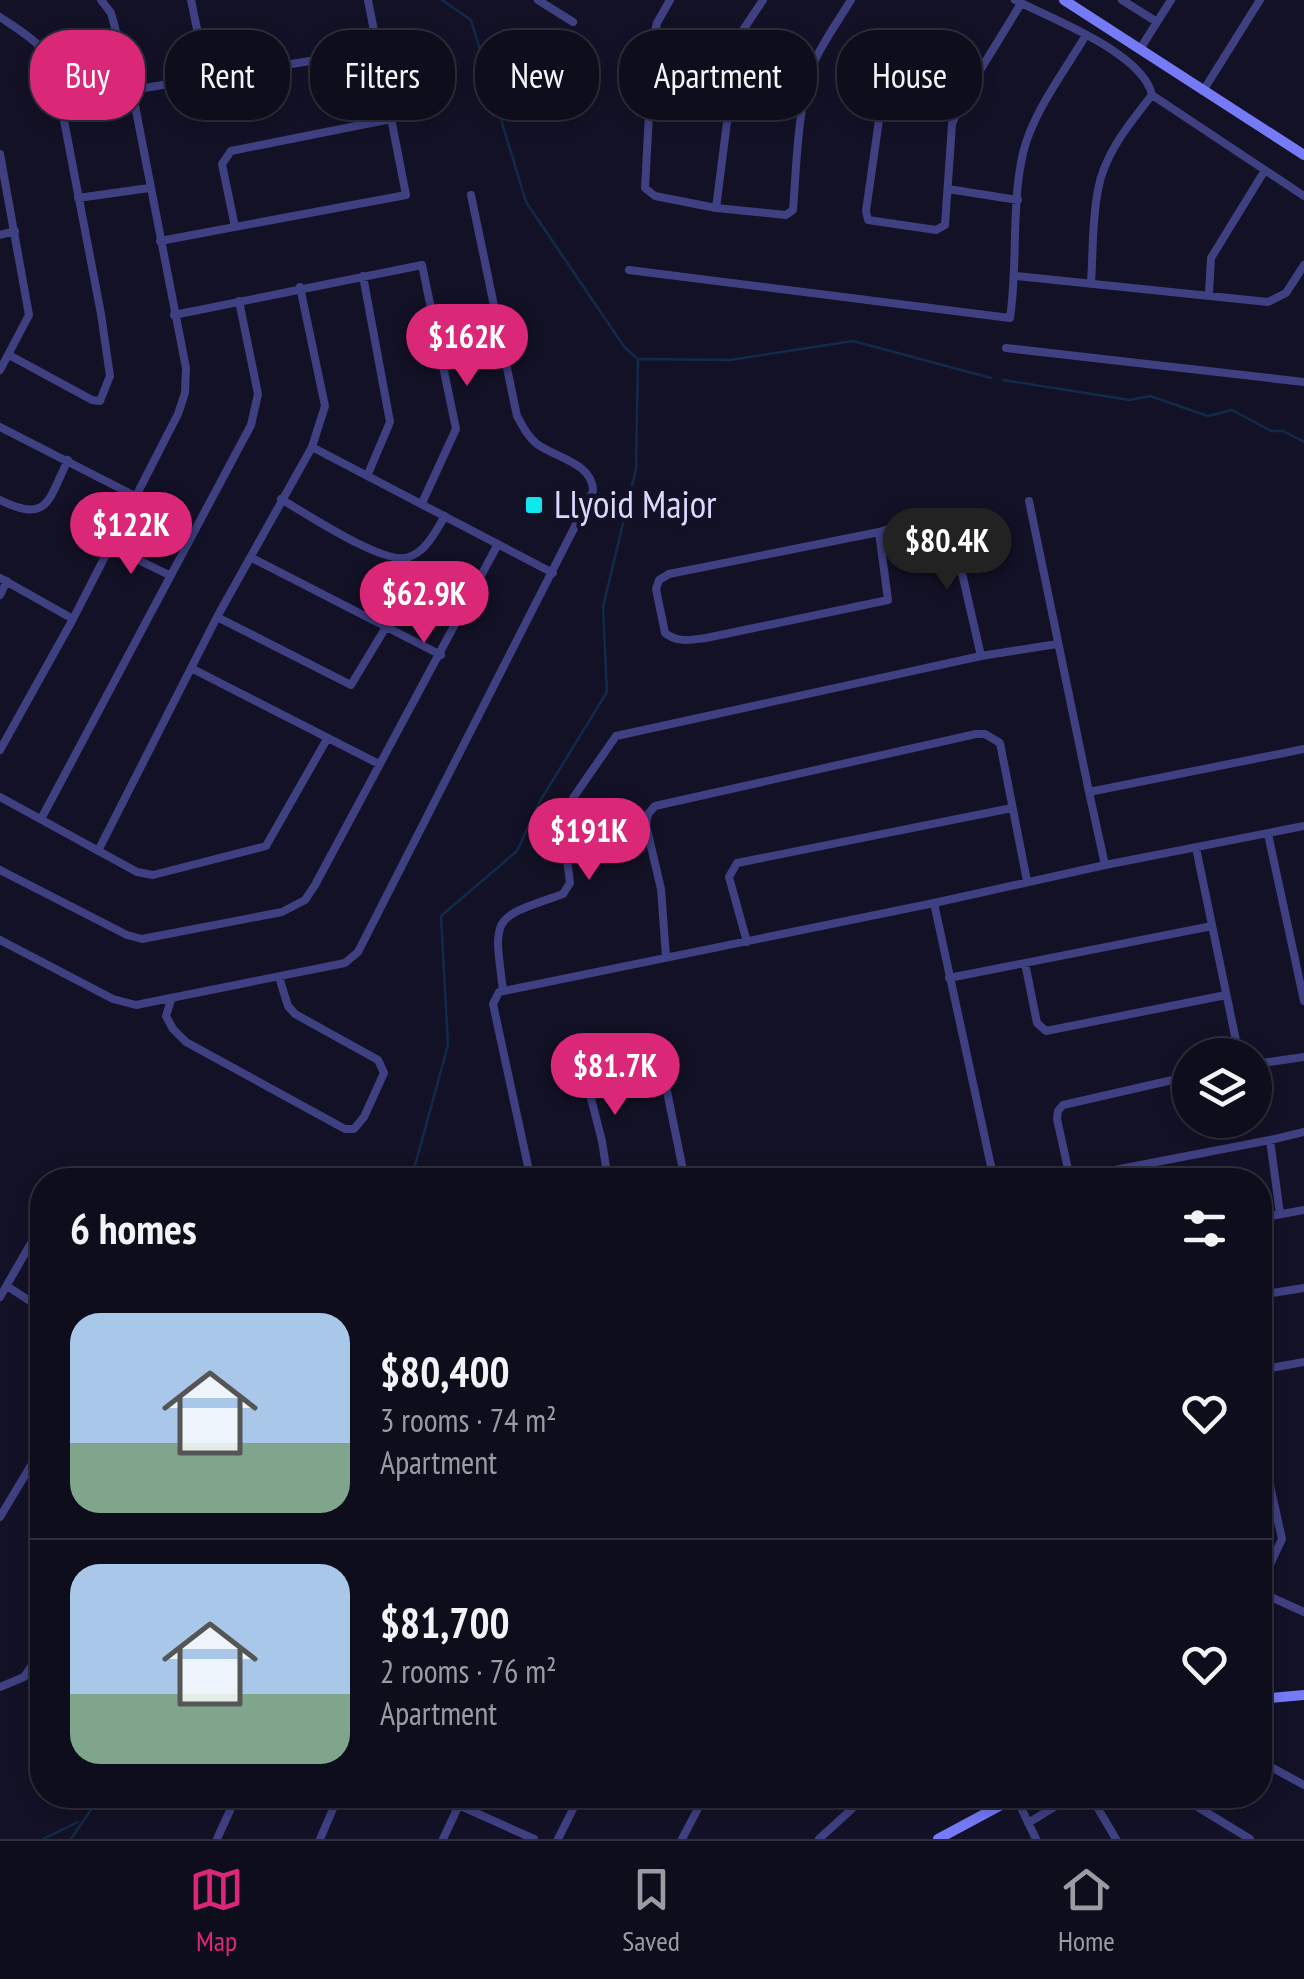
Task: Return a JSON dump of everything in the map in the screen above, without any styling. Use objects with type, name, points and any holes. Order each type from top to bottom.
[{"type":"street","points":[[101,0],[111,13],[116,30]]},
{"type":"street","points":[[191,0],[198,30]]},
{"type":"street","points":[[368,0],[373,30]]},
{"type":"street","points":[[538,0],[572,22]]},
{"type":"street","points":[[670,0],[653,40],[645,188],[655,196],[716,208],[786,215],[794,210],[802,124],[812,71],[851,0]]},
{"type":"street","points":[[716,208],[736,52],[742,33],[763,0]]},
{"type":"street","points":[[1064,0],[1304,155]]},
{"type":"street","points":[[1122,0],[1157,22]]},
{"type":"street","points":[[1140,48],[1171,0]]},
{"type":"street","points":[[1204,91],[1260,0]]},
{"type":"street","points":[[982,71],[1018,2],[1086,35],[1140,72],[1152,95],[1304,196]]},
{"type":"street","points":[[0,17],[35,40],[48,53],[54,68],[102,314],[108,385],[100,401],[92,400],[8,355]]},
{"type":"street","points":[[629,270],[1010,318],[1023,152],[1039,115],[1086,35]]},
{"type":"street","points":[[1091,284],[1098,190],[1104,168],[1152,95]]},
{"type":"street","points":[[0,750],[73,619],[185,393],[186,368],[137,120]]},
{"type":"street","points":[[235,227],[222,164],[231,152],[386,120]]},
{"type":"street","points":[[160,240],[406,195],[391,120]]},
{"type":"street","points":[[879,120],[866,210],[868,220],[941,230],[946,220],[954,120]]},
{"type":"street","points":[[0,157],[29,315],[0,370]]},
{"type":"street","points":[[1210,294],[1210,258],[1265,170]]},
{"type":"street","points":[[78,198],[148,188]]},
{"type":"street","points":[[948,189],[1018,200]]},
{"type":"street","points":[[0,940],[113,999],[136,1005],[345,962],[358,952],[590,503],[593,481],[574,464],[535,443],[518,416],[471,195]]},
{"type":"street","points":[[0,235],[15,230]]},
{"type":"street","points":[[174,315],[422,264],[456,428],[422,503]]},
{"type":"street","points":[[1016,276],[1268,302],[1278,299],[1304,264]]},
{"type":"street","points":[[362,276],[389,412],[388,430],[368,474]]},
{"type":"street","points":[[98,851],[217,617],[312,447],[325,406],[300,287]]},
{"type":"street","points":[[41,819],[256,410],[258,394],[239,301]]},
{"type":"street","points":[[1006,348],[1304,382]]},
{"type":"street","points":[[0,427],[135,496]]},
{"type":"street","points":[[312,447],[554,573]]},
{"type":"street","points":[[0,500],[22,511],[36,511],[46,504],[68,460]]},
{"type":"street","points":[[281,500],[400,560],[424,547],[445,516]]},
{"type":"street","points":[[1029,500],[1105,865]]},
{"type":"street","points":[[880,532],[888,600],[706,638],[685,641],[665,632],[656,589],[659,580],[668,574],[880,532],[930,515],[946,515],[981,656]]},
{"type":"street","points":[[0,870],[127,935],[142,938],[282,912],[305,900],[498,544]]},
{"type":"street","points":[[110,546],[169,575]]},
{"type":"street","points":[[252,558],[441,655]]},
{"type":"street","points":[[0,595],[4,579],[73,619]]},
{"type":"street","points":[[217,617],[351,685],[386,627]]},
{"type":"street","points":[[503,990],[496,938],[500,924],[515,911],[562,894],[567,888],[570,883],[566,851],[573,826],[572,798],[616,736],[981,656],[1057,644]]},
{"type":"street","points":[[191,668],[379,764]]},
{"type":"street","points":[[666,957],[660,889],[646,825],[655,806],[985,734],[1000,743],[1027,880]]},
{"type":"street","points":[[0,797],[137,872],[153,875],[266,846],[327,739]]},
{"type":"street","points":[[1089,792],[1304,749]]},
{"type":"street","points":[[747,942],[729,877],[737,863],[1012,808]]},
{"type":"street","points":[[528,1168],[492,1004],[503,990],[1304,826]]},
{"type":"street","points":[[1268,834],[1304,1001]]},
{"type":"street","points":[[1196,848],[1235,1038]]},
{"type":"street","points":[[934,902],[991,1168]]},
{"type":"street","points":[[949,978],[1212,926]]},
{"type":"street","points":[[1025,962],[1037,1023],[1046,1031],[1226,995]]},
{"type":"street","points":[[171,1000],[166,1016],[186,1042],[345,1129],[354,1129],[378,1088],[384,1073],[382,1065],[295,1014],[288,1006],[278,977]]},
{"type":"street","points":[[606,1168],[583,1056],[638,1039],[653,1044],[660,1052],[683,1168]]},
{"type":"street","points":[[1272,1062],[1304,1057]]},
{"type":"street","points":[[1065,1168],[1057,1119],[1062,1105],[1172,1080]]},
{"type":"street","points":[[1124,1168],[1304,1132]]},
{"type":"street","points":[[1270,1140],[1280,1214]]},
{"type":"street","points":[[1272,1216],[1304,1210]]},
{"type":"street","points":[[0,1297],[30,1245]]},
{"type":"street","points":[[7,1286],[30,1300]]},
{"type":"street","points":[[1272,1294],[1304,1288]]},
{"type":"street","points":[[1272,1368],[1304,1362]]},
{"type":"street","points":[[0,1516],[30,1467]]},
{"type":"street","points":[[1272,1495],[1282,1539],[1272,1562]]},
{"type":"street","points":[[1272,1595],[1304,1612]]},
{"type":"street","points":[[0,1687],[24,1677],[30,1668]]},
{"type":"street","points":[[1272,1698],[1304,1695]]},
{"type":"street","points":[[1272,1768],[1304,1785]]},
{"type":"street","points":[[218,1839],[231,1808]]},
{"type":"street","points":[[320,1839],[333,1808]]},
{"type":"street","points":[[444,1839],[458,1808]]},
{"type":"street","points":[[466,1808],[534,1839]]},
{"type":"street","points":[[558,1839],[574,1808]]},
{"type":"street","points":[[682,1839],[698,1808]]},
{"type":"street","points":[[819,1839],[853,1808]]},
{"type":"street","points":[[938,1839],[995,1808]]},
{"type":"street","points":[[1022,1808],[1036,1839]]},
{"type":"street","points":[[1028,1824],[1053,1808]]},
{"type":"street","points":[[1098,1808],[1116,1839]]},
{"type":"street","points":[[1199,1808],[1250,1839]]},
{"type":"waterway","points":[[442,0],[471,20],[526,202],[625,348],[637,358]]},
{"type":"waterway","points":[[639,359],[730,360],[853,341],[991,378]]},
{"type":"waterway","points":[[414,1168],[448,1045],[441,916],[517,851],[540,801],[607,692],[603,607],[636,469],[638,359]]},
{"type":"waterway","points":[[1003,380],[1130,400],[1150,396],[1208,416],[1232,410],[1271,431],[1283,431],[1304,442]]},
{"type":"waterway","points":[[71,1839],[92,1808]]},
{"type":"waterway","points":[[43,1839],[78,1822]]},
{"type":"place","name":"Llyoid Major","points":[[534,505]]}]
